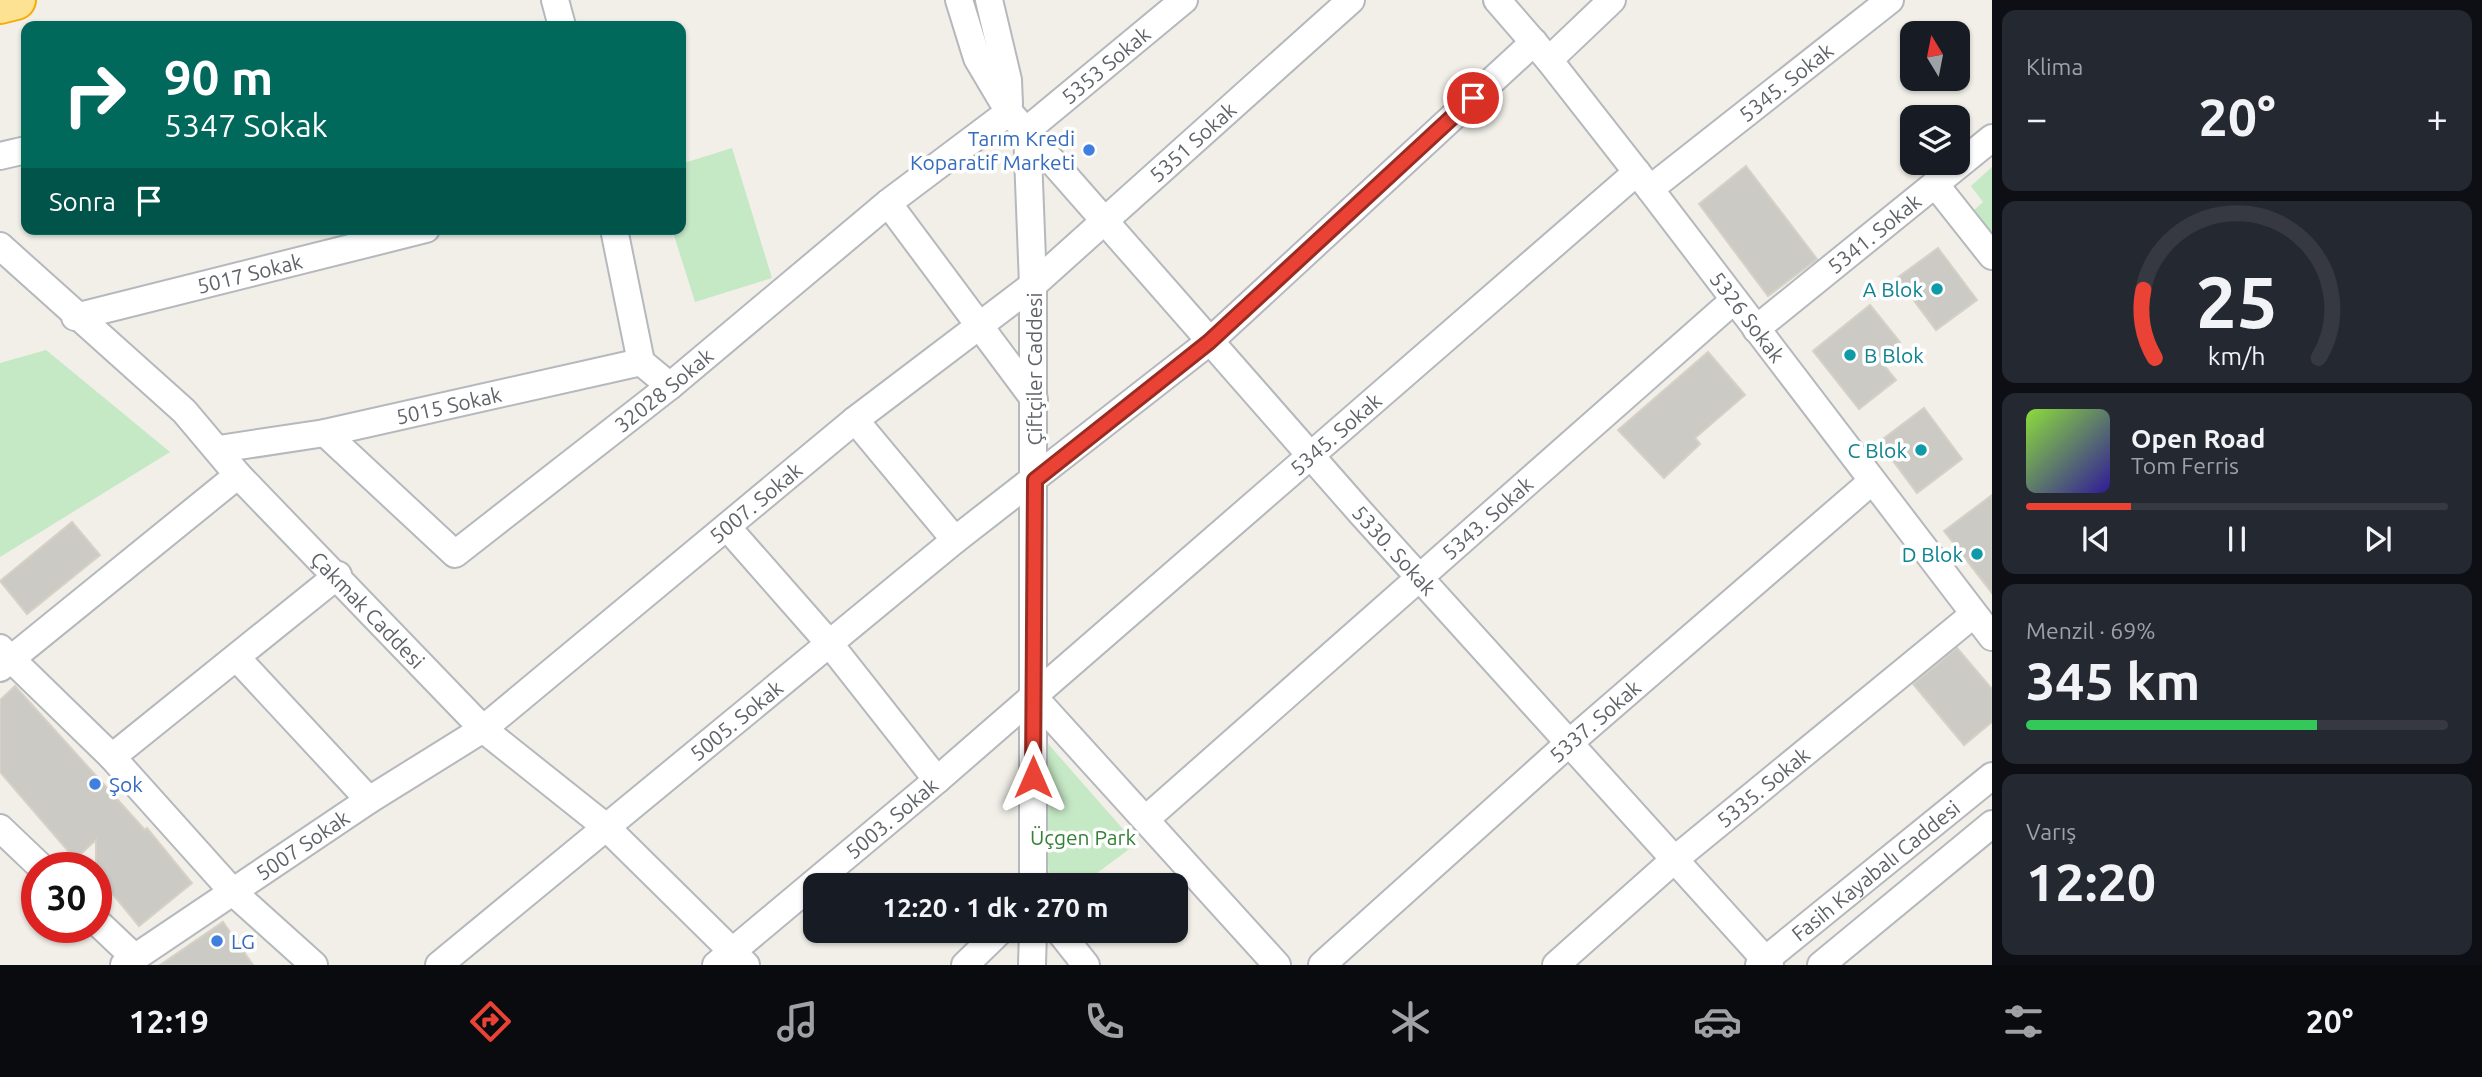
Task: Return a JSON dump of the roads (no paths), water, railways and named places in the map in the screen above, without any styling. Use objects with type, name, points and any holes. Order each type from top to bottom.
[{"type":"highway","points":[[0,4],[16,0]]},
{"type":"street","points":[[555,0],[560,21]]},
{"type":"street","name":"Çiftçiler Caddesi","points":[[959,0],[976,58],[1018,121]]},
{"type":"street","name":"Çiftçiler Caddesi","points":[[989,0],[1018,121],[1033,285],[1033,873]]},
{"type":"street","name":"5353 Sokak","points":[[1018,121],[1184,0]]},
{"type":"street","name":"5351 Sokak","points":[[1033,285],[1352,0]]},
{"type":"street","name":"5326 Sokak","points":[[1497,0],[1542,51],[1644,181],[1871,482],[1992,637]]},
{"type":"street","name":"5005. Sokak","points":[[439,965],[955,540],[1209,342],[1542,51],[1612,0]]},
{"type":"street","name":"5345. Sokak","points":[[1032,695],[1310,454],[1644,181],[1891,0]]},
{"type":"street","name":"32028 Sokak","points":[[324,433],[455,554],[670,386],[888,203],[1018,121]]},
{"type":"street","name":"5330. Sokak","points":[[1018,121],[1209,342],[1765,963]]},
{"type":"street","name":"5341. Sokak","points":[[1756,329],[1992,138]]},
{"type":"street","points":[[0,156],[21,151]]},
{"type":"street","points":[[1935,184],[1992,256]]},
{"type":"street","points":[[888,203],[1034,399]]},
{"type":"street","name":"5017 Sokak","points":[[75,317],[402,235]]},
{"type":"street","points":[[615,235],[641,362],[670,386]]},
{"type":"street","name":"Çakmak Caddesi","points":[[0,246],[75,317],[184,411],[219,449],[238,475],[338,575],[483,729],[606,827],[732,961]]},
{"type":"street","name":"5007. Sokak","points":[[483,729],[855,421],[1033,285]]},
{"type":"street","name":"5343. Sokak","points":[[1146,819],[1734,300]]},
{"type":"street","name":"5015 Sokak","points":[[219,449],[324,433],[641,362]]},
{"type":"street","points":[[855,421],[955,540]]},
{"type":"street","points":[[238,475],[4,659],[112,757],[234,893],[314,965]]},
{"type":"street","name":"5337. Sokak","points":[[1322,965],[1568,744],[1871,482]]},
{"type":"street","points":[[727,527],[829,643],[937,780]]},
{"type":"street","points":[[112,757],[338,575]]},
{"type":"street","name":"5335. Sokak","points":[[1556,965],[1674,860],[1974,614]]},
{"type":"street","points":[[237,658],[369,800]]},
{"type":"street","points":[[1032,695],[1277,965]]},
{"type":"street","name":"5003. Sokak","points":[[732,961],[1032,695]]},
{"type":"street","name":"5007 Sokak","points":[[129,961],[369,800],[483,729]]},
{"type":"street","name":"Fasih Kayabalı Caddesi","points":[[1765,963],[1992,776]]},
{"type":"street","points":[[0,828],[25,852]]},
{"type":"street","name":"Fasih Kayabalı Caddesi","points":[[1821,965],[1987,838]]},
{"type":"street","points":[[112,940],[129,961]]},
{"type":"street","points":[[965,965],[988,943]]},
{"type":"street","points":[[1032,965],[1033,943]]},
{"type":"street","points":[[1069,943],[1086,965]]},
{"type":"place","name":"Tarım Kredi Koparatif Marketi","points":[[1089,150]]},
{"type":"place","name":"A Blok","points":[[1937,289]]},
{"type":"place","name":"B Blok","points":[[1850,355]]},
{"type":"place","name":"C Blok","points":[[1921,450]]},
{"type":"place","name":"D Blok","points":[[1977,554]]},
{"type":"place","name":"Şok","points":[[95,784]]},
{"type":"place","name":"LG","points":[[217,941]]},
{"type":"park label","name":"Üçgen Park","points":[[1083,837]]}]
